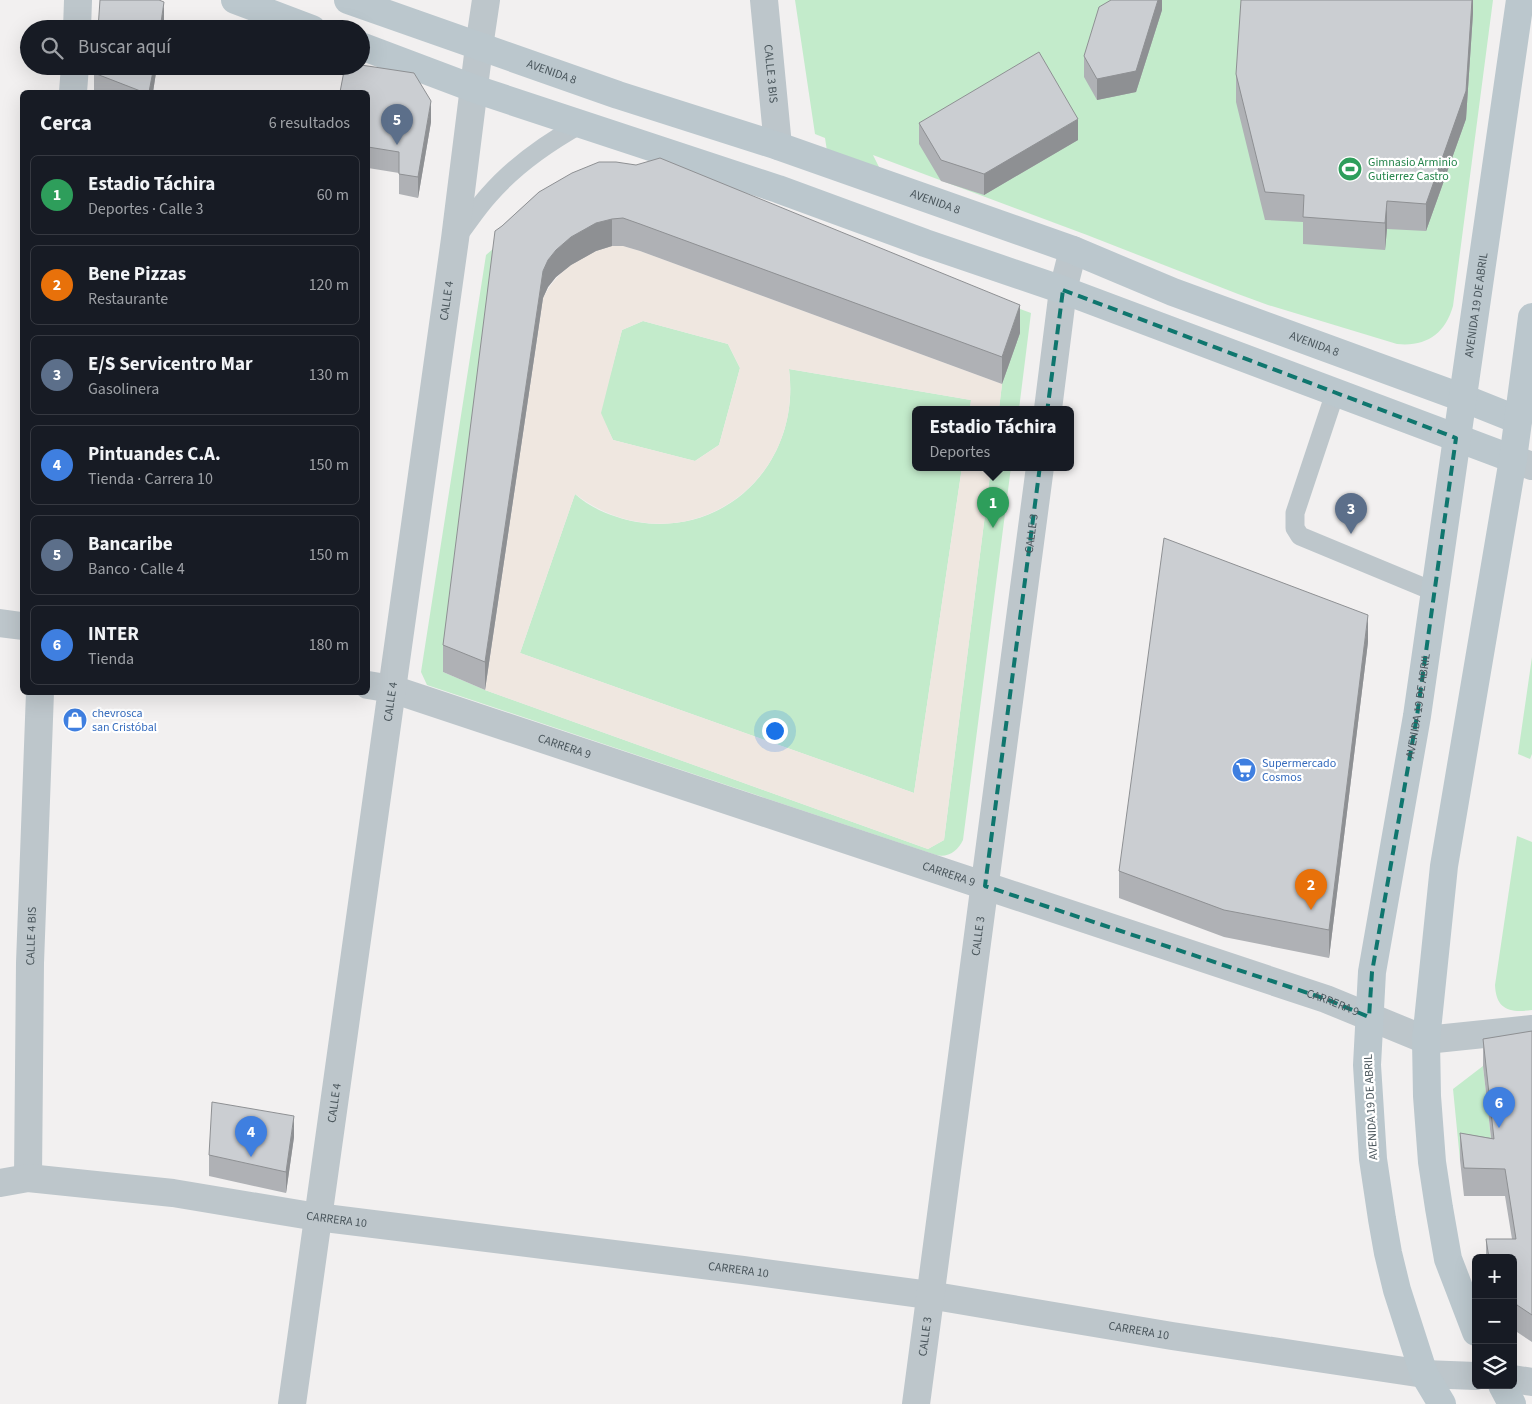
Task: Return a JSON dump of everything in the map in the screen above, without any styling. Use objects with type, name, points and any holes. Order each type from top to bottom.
[{"type":"street","points":[[77,20],[78,0]]},
{"type":"street","points":[[235,0],[288,20]]},
{"type":"street","name":"AVENIDA 8","points":[[348,0],[618,95],[778,146],[1073,250],[1173,292],[1463,398],[1525,423]]},
{"type":"street","name":"CALLE 4","points":[[292,1404],[317,1218],[380,687],[455,239],[486,0]]},
{"type":"street","name":"CALLE 3 BIS","points":[[764,0],[778,146]]},
{"type":"street","name":"AVENIDA 19 DE ABRIL","points":[[1442,1404],[1424,1374],[1397,1290],[1382,1220],[1373,1159],[1366,1065],[1372,972],[1416,716],[1435,592],[1520,0]]},
{"type":"street","points":[[370,49],[475,88],[778,189],[925,243],[1064,290],[1522,462]]},
{"type":"street","points":[[73,90],[74,75]]},
{"type":"street","points":[[1048,406],[1064,290],[1073,250]]},
{"type":"street","points":[[1472,1322],[1448,1259],[1439,1208],[1432,1162],[1427,1096],[1426,1040],[1444,866],[1522,462],[1532,317]]},
{"type":"street","name":"CALLE 3","points":[[916,1404],[1039,471]]},
{"type":"street","points":[[0,623],[20,626]]},
{"type":"street","name":"CARRERA 9","points":[[380,687],[1206,958],[1326,999],[1426,1040],[1532,1029]]},
{"type":"street","name":"CALLE 4 BIS","points":[[28,1178],[30,963],[40,695]]},
{"type":"street","name":"CARRERA 10","points":[[0,1183],[28,1178],[173,1193],[317,1218],[743,1270],[929,1295],[1172,1336],[1424,1374],[1472,1376]]},
{"type":"street","points":[[1517,1380],[1532,1382]]},
{"type":"street","points":[[1504,1389],[1512,1404]]},
{"type":"lane","points":[[455,239],[489,194],[523,161],[552,140],[581,124]]},
{"type":"lane","points":[[1335,393],[1295,513],[1295,528],[1300,536],[1435,592]]},
{"type":"highlighted area","points":[[1063,290],[1456,438],[1417,716],[1372,972],[1369,1017],[1326,999],[985,886]]},
{"type":"green space","points":[[795,0],[1493,0],[1453,306],[1449,316],[1445,324],[1433,337],[1417,343],[1397,344],[1268,305],[873,155],[880,169],[827,151],[825,138],[815,134]]},
{"type":"green space","points":[[663,177],[1031,313],[1019,406],[999,406],[1002,384],[1019,332],[660,185],[636,192],[599,189],[572,201],[539,219],[495,258],[443,672],[485,690],[928,849],[944,840],[990,471],[1010,471],[963,840],[955,850],[948,854],[936,855],[427,685],[421,672],[486,255],[535,212],[568,192],[597,180],[638,183]]},
{"type":"green space","points":[[643,321],[728,344],[740,368],[719,445],[695,461],[613,440],[600,413],[622,330]]},
{"type":"green space","points":[[789,369],[971,400],[970,406],[912,406],[912,471],[961,471],[914,793],[520,653],[575,494],[588,504],[604,512],[637,522],[670,523],[701,517],[729,504],[752,485],[770,461],[783,433],[790,402]]},
{"type":"green space","points":[[1532,657],[1532,754],[1530,759],[1518,754]]},
{"type":"green space","points":[[1517,836],[1532,842],[1532,1010],[1524,1011],[1511,1010],[1501,1005],[1495,985]]},
{"type":"green space","points":[[1483,1066],[1494,1166],[1460,1160],[1453,1089]]},
{"type":"sand","points":[[611,246],[623,246],[640,251],[1002,384],[999,406],[970,406],[971,400],[789,369],[788,413],[776,451],[754,483],[725,506],[690,520],[652,524],[613,515],[575,494],[520,653],[914,793],[961,471],[990,471],[944,840],[928,849],[485,690],[543,298],[563,272],[590,254]],"holes":[[[643,321],[728,344],[740,368],[719,445],[695,461],[613,440],[601,413],[622,330]]]},
{"type":"building","points":[[100,0],[159,0],[164,2],[161,20],[99,20]]},
{"type":"building","points":[[1111,0],[1158,0],[1136,71],[1097,79],[1084,56],[1099,7]]},
{"type":"building","name":"Gimnasio Arminio Gutierrez Castro","points":[[1241,0],[1472,0],[1466,91],[1426,204],[1387,201],[1385,223],[1303,217],[1304,195],[1265,192],[1236,74]]},
{"type":"building","points":[[1039,52],[1078,119],[984,174],[941,160],[919,123]]},
{"type":"building","points":[[370,66],[414,73],[431,101],[418,177],[399,174],[399,152],[370,147],[370,90],[340,90],[343,75],[370,75]]},
{"type":"building","points":[[99,75],[152,75],[149,90],[138,90]]},
{"type":"building","points":[[660,158],[1020,305],[1002,357],[623,218],[596,223],[571,237],[556,250],[548,260],[543,271],[485,662],[443,645],[495,231],[539,192],[572,173],[599,162],[636,165]]},
{"type":"building","name":"Supermercado Cosmos","points":[[1164,538],[1368,615],[1329,930],[1224,910],[1119,871]]},
{"type":"building","points":[[1532,1031],[1532,1315],[1517,1305],[1517,1254],[1488,1254],[1486,1239],[1516,1239],[1505,1169],[1464,1168],[1460,1133],[1494,1139],[1483,1039]]},
{"type":"building","points":[[212,1102],[294,1116],[286,1172],[209,1155]]},
{"type":"place","name":"Bancaribe","points":[[397,145]]},
{"type":"place","name":"Gimnasio Arminio Gutierrez Castro","points":[[1350,169]]},
{"type":"place","name":"Estadio Táchira","points":[[993,528]]},
{"type":"place","name":"E/S Servicentro Mar","points":[[1351,534]]},
{"type":"place","name":"chevrosca san Cristóbal","points":[[75,720]]},
{"type":"place","name":"Supermercado Cosmos","points":[[1244,770]]},
{"type":"place","name":"Bene Pizzas","points":[[1311,910]]},
{"type":"place","name":"INTER","points":[[1499,1128]]},
{"type":"place","name":"Pintuandes C.A.","points":[[251,1157]]}]
